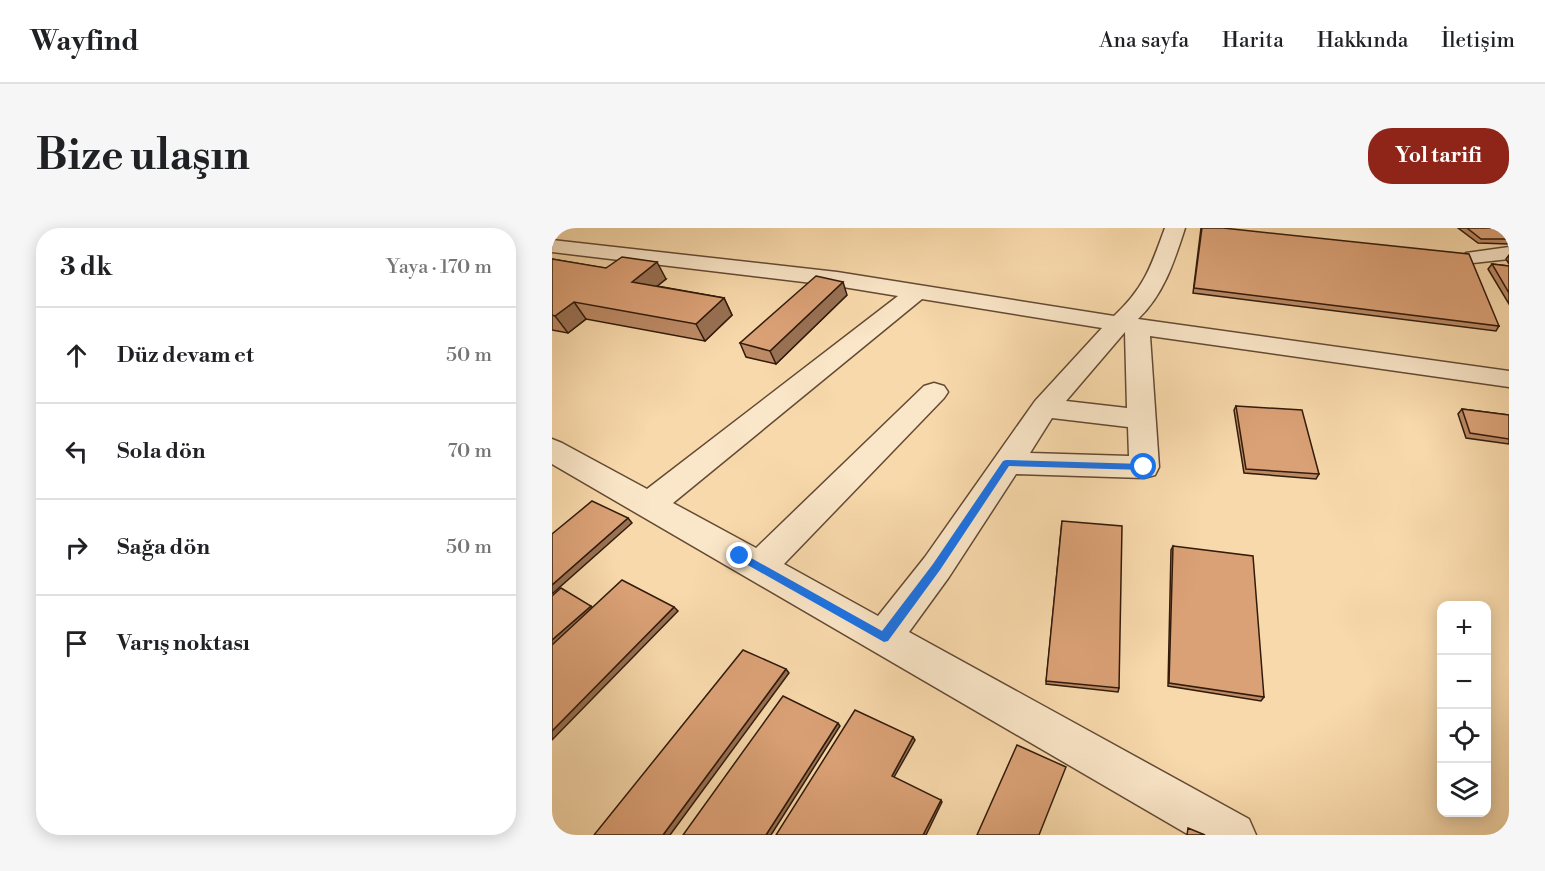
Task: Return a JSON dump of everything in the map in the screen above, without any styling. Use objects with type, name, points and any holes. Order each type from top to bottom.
[{"type":"street","points":[[884,637],[937,567],[1045,408],[1128,326],[1158,277],[1175,228]]},
{"type":"street","points":[[552,246],[837,279],[1128,326],[1509,379]]},
{"type":"street","points":[[1473,257],[1509,254]]},
{"type":"street","points":[[649,505],[917,292]]},
{"type":"street","points":[[1006,463],[1144,467],[1142,419],[1128,326]]},
{"type":"street","points":[[759,567],[934,392]]},
{"type":"street","points":[[1045,408],[1142,419]]},
{"type":"street","points":[[552,450],[1233,835]]},
{"type":"building","points":[[1202,228],[1223,228],[1469,254],[1499,326],[1194,288]]},
{"type":"building","points":[[1467,228],[1509,228],[1509,239],[1481,239]]},
{"type":"building","points":[[622,257],[657,262],[632,282],[724,298],[696,324],[574,302],[555,316],[552,315],[552,259],[606,268]]},
{"type":"building","points":[[1492,264],[1509,266],[1509,293]]},
{"type":"building","points":[[816,276],[843,282],[770,351],[740,343]]},
{"type":"building","points":[[1236,406],[1302,410],[1319,474],[1246,469]]},
{"type":"building","points":[[1462,409],[1509,415],[1509,439],[1470,433]]},
{"type":"building","points":[[592,501],[628,518],[552,585],[552,534]]},
{"type":"building","points":[[1062,521],[1122,526],[1119,688],[1046,681]]},
{"type":"building","points":[[1173,546],[1253,556],[1264,697],[1169,683]]},
{"type":"building","points":[[622,580],[674,607],[552,731],[552,645]]},
{"type":"building","points":[[561,588],[591,606],[552,640],[552,596]]},
{"type":"building","points":[[743,650],[786,669],[663,835],[594,835]]},
{"type":"building","points":[[783,696],[838,723],[766,835],[683,835]]},
{"type":"building","points":[[855,710],[913,737],[892,776],[941,800],[923,835],[776,835]]},
{"type":"building","points":[[1017,745],[1066,767],[1039,835],[977,835]]},
{"type":"building","points":[[1188,828],[1205,835],[1187,835]]},
{"type":"route","points":[[740,556],[884,637],[937,567],[1006,463],[1144,467]]}]
